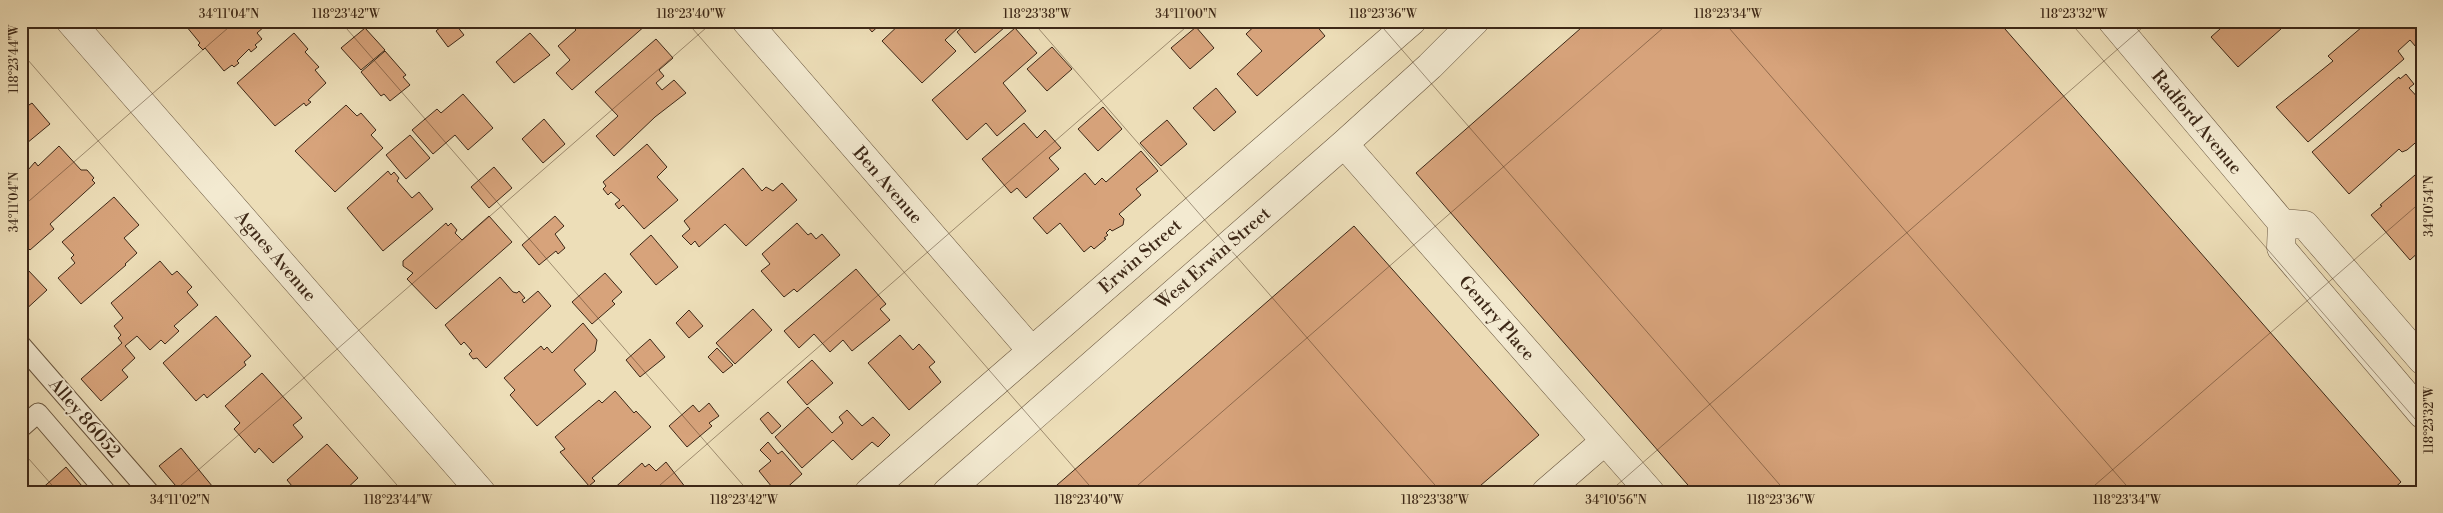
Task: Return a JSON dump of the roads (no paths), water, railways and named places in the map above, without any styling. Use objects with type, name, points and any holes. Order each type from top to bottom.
[{"type":"street","name":"Agnes Avenue","points":[[70,21],[481,492]]},
{"type":"street","name":"Ben Avenue","points":[[746,21],[1031,350]]},
{"type":"street","name":"Erwin Street","points":[[869,492],[1412,21]]},
{"type":"street","name":"West Erwin Street","points":[[947,492],[1344,144],[1430,66],[1475,21]]},
{"type":"street","name":"Radford Avenue","points":[[2112,21],[2282,223]]},
{"type":"street","name":"Gentry Place","points":[[1344,144],[1650,492]]},
{"type":"street","points":[[2422,360],[2306,225],[2282,223],[2281,248],[2422,414]]},
{"type":"street","points":[[1546,492],[1605,441]]},
{"type":"lane","name":"Alley 86052","points":[[21,345],[149,492]]},
{"type":"lane","points":[[21,428],[38,413],[106,492]]}]
